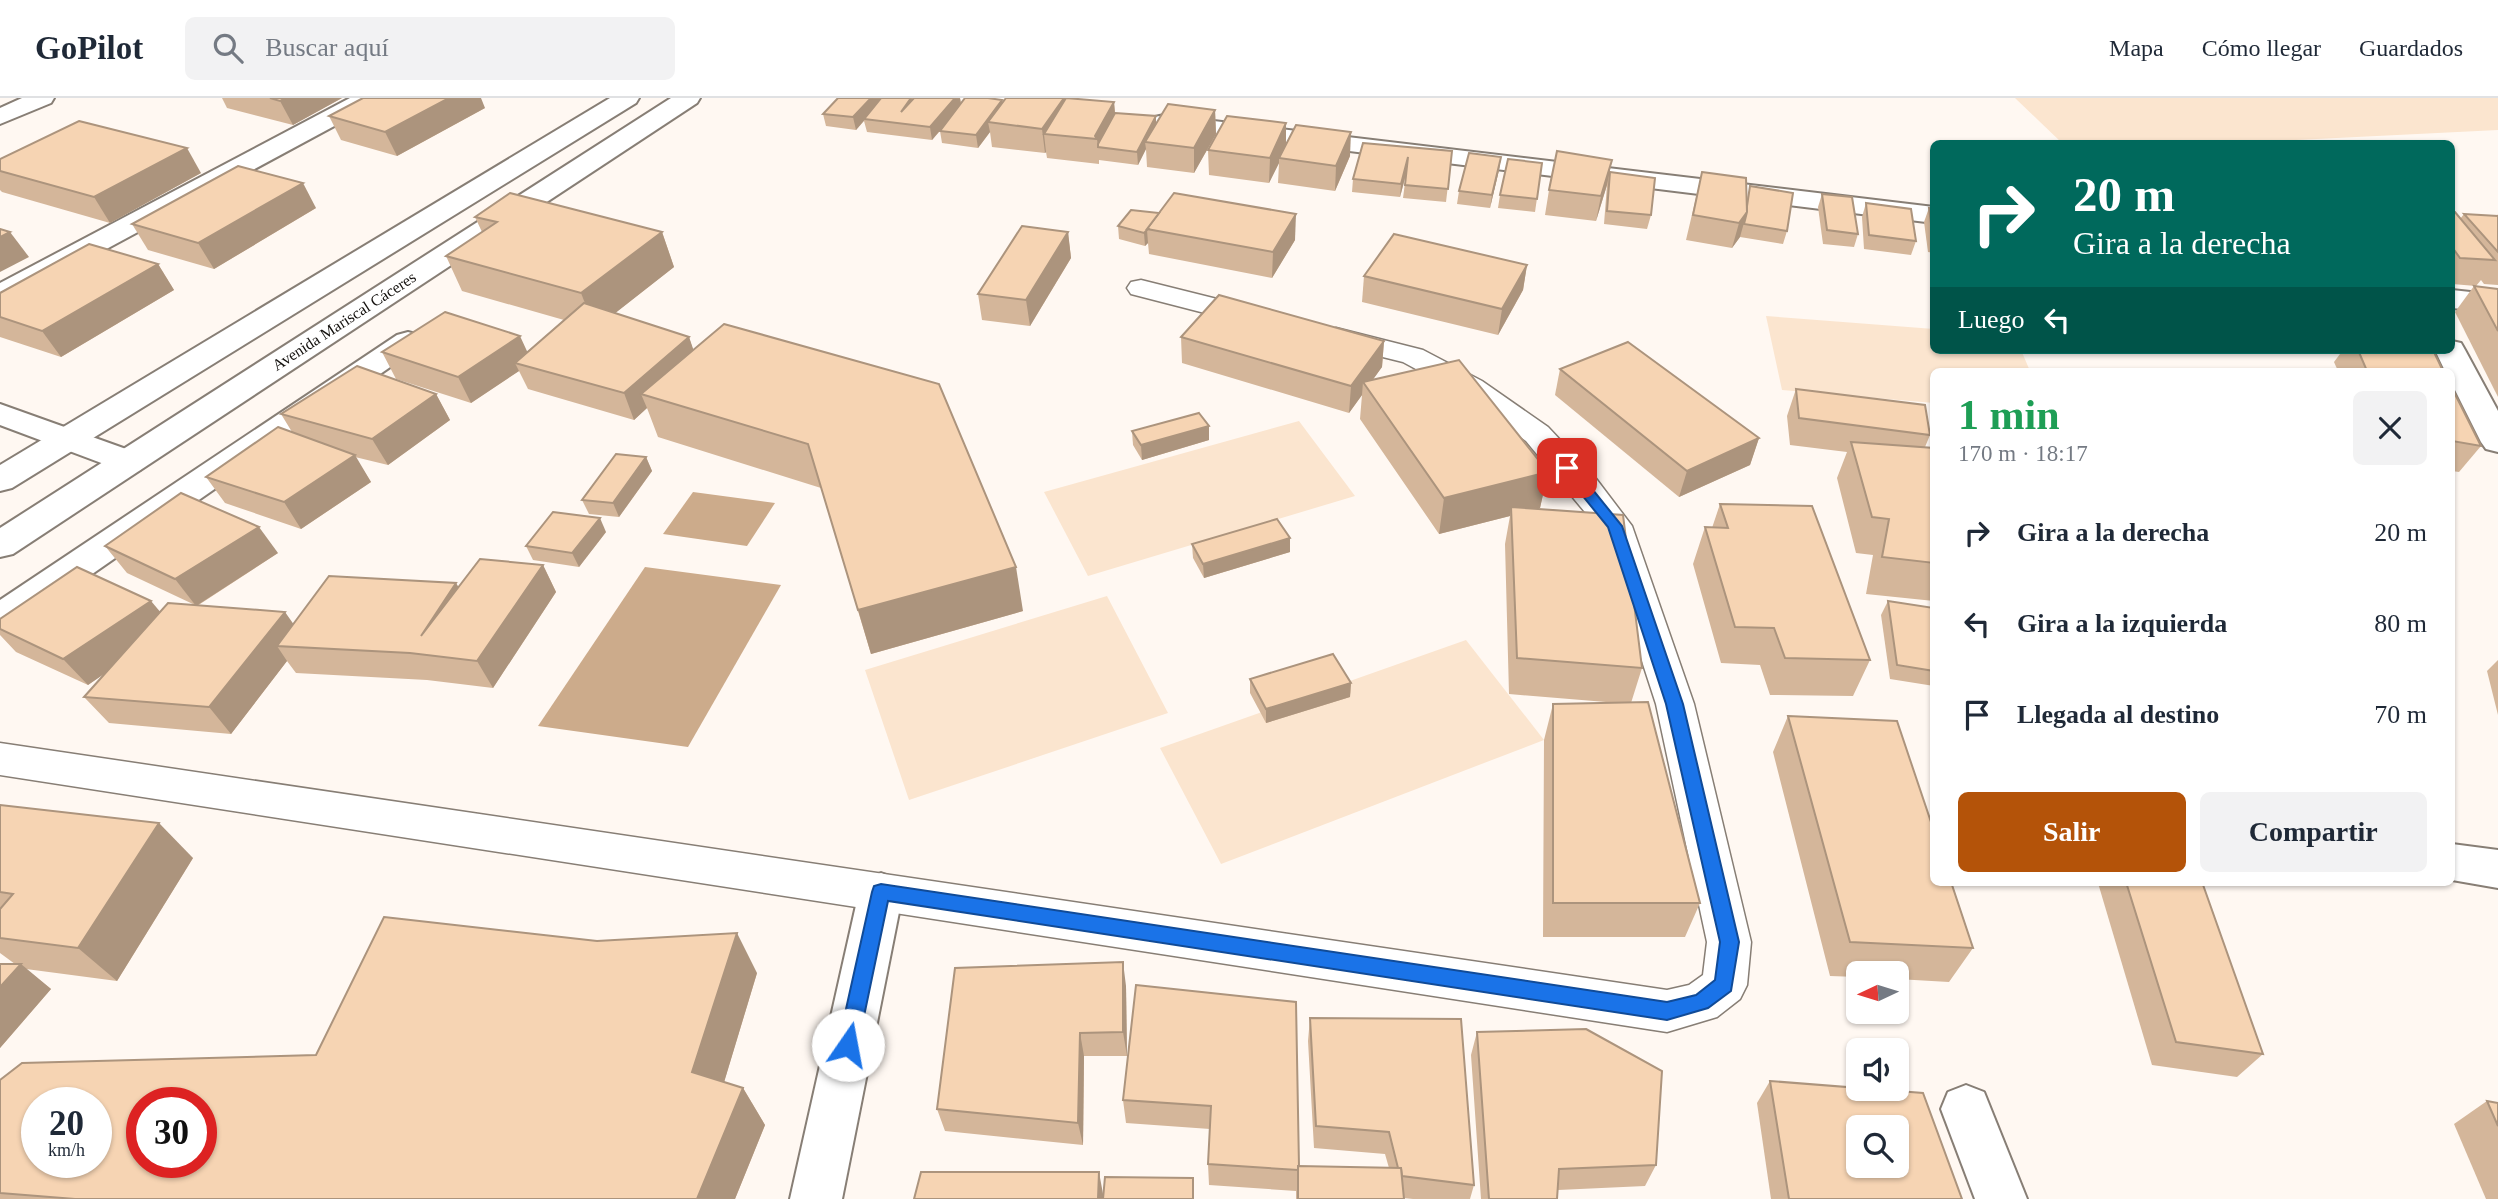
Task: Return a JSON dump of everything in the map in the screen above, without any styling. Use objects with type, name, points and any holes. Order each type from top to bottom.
[{"type":"street","points":[[0,117],[42,98]]},
{"type":"street","points":[[0,295],[368,98]]},
{"type":"street","points":[[0,480],[627,98]]},
{"type":"street","name":"Avenida Mariscal Cáceres","points":[[0,545],[688,98]]},
{"type":"street","points":[[1142,120],[1930,215]]},
{"type":"street","points":[[2455,299],[2498,304]]},
{"type":"street","points":[[0,619],[408,341]]},
{"type":"street","points":[[2452,354],[2498,442]]},
{"type":"street","points":[[0,414],[128,462]]},
{"type":"street","points":[[2455,862],[2498,869]]},
{"type":"street","points":[[816,1199],[881,892]]},
{"type":"street","points":[[1966,1109],[2001,1199]]},
{"type":"lane","points":[[0,759],[1667,1011],[1701,1002],[1724,985],[1729,942],[1675,704],[1615,526],[1582,484],[1537,434],[1471,387],[1413,356],[1142,288]]},
{"type":"shaded area","points":[[2015,98],[2498,98],[2498,130],[2296,140],[2059,140]]},
{"type":"shaded area","points":[[1766,316],[1930,329],[1930,354],[2023,354],[2029,368],[1930,368],[1930,403],[1782,390]]},
{"type":"shaded area","points":[[1299,421],[1355,496],[1088,576],[1044,492]]},
{"type":"shaded area","points":[[693,492],[775,503],[747,546],[663,534]]},
{"type":"shaded area","points":[[645,567],[781,585],[688,747],[538,726]]},
{"type":"shaded area","points":[[1107,596],[1168,713],[909,800],[865,670]]},
{"type":"shaded area","points":[[1466,640],[1544,740],[1221,864],[1160,748]]},
{"type":"building","points":[[363,98],[449,98],[385,132],[329,116]]},
{"type":"building","points":[[838,98],[871,98],[853,117],[823,114]]},
{"type":"building","points":[[881,98],[911,98],[901,112],[914,98],[955,98],[930,127],[864,119]]},
{"type":"building","points":[[965,98],[1002,100],[976,135],[940,131]]},
{"type":"building","points":[[1006,98],[1064,98],[1042,129],[988,122]]},
{"type":"building","points":[[1066,98],[1114,102],[1095,136],[1097,139],[1044,134]]},
{"type":"building","points":[[1168,104],[1215,110],[1194,148],[1145,142]]},
{"type":"building","points":[[1115,113],[1156,116],[1137,152],[1098,147]]},
{"type":"building","points":[[1227,116],[1286,123],[1270,158],[1208,150]]},
{"type":"building","points":[[79,121],[187,148],[94,197],[0,171],[0,159]]},
{"type":"building","points":[[1296,125],[1351,132],[1336,166],[1279,158]]},
{"type":"building","points":[[1363,143],[1452,151],[1448,189],[1405,185],[1408,157],[1401,184],[1353,179]]},
{"type":"building","points":[[1557,151],[1612,160],[1601,196],[1549,190]]},
{"type":"building","points":[[1469,153],[1501,157],[1492,195],[1459,191]]},
{"type":"building","points":[[1508,159],[1542,163],[1537,199],[1500,195]]},
{"type":"building","points":[[238,166],[303,183],[198,243],[132,224]]},
{"type":"building","points":[[1610,172],[1655,178],[1651,215],[1607,211]]},
{"type":"building","points":[[1702,172],[1746,178],[1747,212],[1739,223],[1693,215]]},
{"type":"building","points":[[1750,186],[1793,193],[1787,231],[1744,224]]},
{"type":"building","points":[[510,193],[662,232],[581,293],[446,256],[497,222],[475,217]]},
{"type":"building","points":[[1174,193],[1296,214],[1273,252],[1147,229]]},
{"type":"building","points":[[1822,194],[1852,197],[1858,234],[1827,230]]},
{"type":"building","points":[[1866,203],[1911,209],[1916,241],[1869,235]]},
{"type":"building","points":[[1131,210],[1159,213],[1144,233],[1118,226]]},
{"type":"building","points":[[2455,212],[2495,260],[2460,258],[2455,251]]},
{"type":"building","points":[[2464,214],[2498,216],[2498,252]]},
{"type":"building","points":[[1022,226],[1068,232],[1026,300],[978,294]]},
{"type":"building","points":[[0,229],[10,232],[0,237]]},
{"type":"building","points":[[1394,234],[1527,265],[1502,309],[1364,276]]},
{"type":"building","points":[[89,244],[158,264],[42,331],[0,317],[0,293]]},
{"type":"building","points":[[2474,286],[2498,289],[2498,331]]},
{"type":"building","points":[[1219,295],[1384,341],[1351,386],[1181,337]]},
{"type":"building","points":[[584,303],[689,337],[624,393],[515,363]]},
{"type":"building","points":[[445,312],[520,336],[458,377],[382,352]]},
{"type":"building","points":[[724,324],[939,384],[1016,567],[858,610],[808,444],[641,394]]},
{"type":"building","points":[[1628,342],[1759,438],[1687,471],[1560,369]]},
{"type":"building","points":[[2360,354],[2435,354],[2442,368],[2366,368]]},
{"type":"building","points":[[1459,360],[1548,472],[1444,498],[1363,382]]},
{"type":"building","points":[[357,366],[436,394],[372,439],[281,414]]},
{"type":"building","points":[[1796,389],[1925,405],[1930,435],[1799,418]]},
{"type":"building","points":[[2455,394],[2481,446],[2455,442]]},
{"type":"building","points":[[1199,413],[1209,426],[1141,445],[1132,431]]},
{"type":"building","points":[[278,427],[355,455],[284,502],[206,477]]},
{"type":"building","points":[[1851,442],[1930,448],[1930,563],[1882,557],[1889,519],[1872,517]]},
{"type":"building","points":[[616,454],[646,457],[613,503],[582,500]]},
{"type":"building","points":[[181,493],[259,527],[175,579],[105,546]]},
{"type":"building","points":[[1720,504],[1812,506],[1870,660],[1785,658],[1774,628],[1735,627],[1705,527],[1728,528]]},
{"type":"building","points":[[1511,507],[1623,515],[1642,668],[1517,658]]},
{"type":"building","points":[[553,512],[600,518],[572,553],[526,546]]},
{"type":"building","points":[[1277,519],[1290,538],[1203,564],[1192,544]]},
{"type":"building","points":[[480,559],[543,565],[477,661],[410,653],[277,646],[329,576],[456,583],[421,636]]},
{"type":"building","points":[[77,567],[151,601],[63,659],[0,629],[0,619]]},
{"type":"building","points":[[1888,601],[1930,607],[1930,670],[1897,665]]},
{"type":"building","points":[[168,603],[285,612],[209,707],[84,697]]},
{"type":"building","points":[[1333,654],[1351,683],[1266,709],[1250,679]]},
{"type":"building","points":[[1648,702],[1700,903],[1553,903],[1553,704]]},
{"type":"building","points":[[1788,716],[1897,721],[1930,819],[1930,886],[1952,886],[1973,948],[1850,942]]},
{"type":"building","points":[[0,805],[159,823],[78,948],[0,938],[0,909],[13,894],[0,892]]},
{"type":"building","points":[[2127,886],[2203,886],[2263,1054],[2176,1042]]},
{"type":"building","points":[[384,917],[597,941],[737,933],[692,1072],[743,1088],[697,1199],[75,1199],[0,1193],[0,1080],[22,1063],[316,1055]]},
{"type":"building","points":[[1123,962],[1123,1032],[1080,1033],[1078,1123],[937,1109],[955,968]]},
{"type":"building","points":[[0,964],[21,964],[0,987]]},
{"type":"building","points":[[1136,985],[1296,1002],[1298,1170],[1208,1164],[1211,1106],[1123,1100]]},
{"type":"building","points":[[1310,1018],[1461,1019],[1474,1185],[1402,1176],[1389,1132],[1316,1126]]},
{"type":"building","points":[[1586,1029],[1662,1071],[1656,1165],[1559,1169],[1557,1199],[1489,1199],[1477,1032]]},
{"type":"building","points":[[1770,1081],[1846,1087],[1846,1101],[1909,1101],[1909,1092],[1923,1093],[1962,1199],[1789,1199]]},
{"type":"building","points":[[2487,1101],[2498,1103],[2498,1126]]},
{"type":"building","points":[[1298,1166],[1401,1168],[1404,1199],[1298,1199]]},
{"type":"building","points":[[921,1172],[1099,1172],[1098,1199],[914,1199]]},
{"type":"building","points":[[1105,1177],[1193,1178],[1193,1199],[1103,1199]]},
{"type":"route","points":[[848,1045],[881,892],[1667,1011],[1701,1002],[1724,985],[1729,942],[1675,704],[1615,526],[1567,468]]}]
